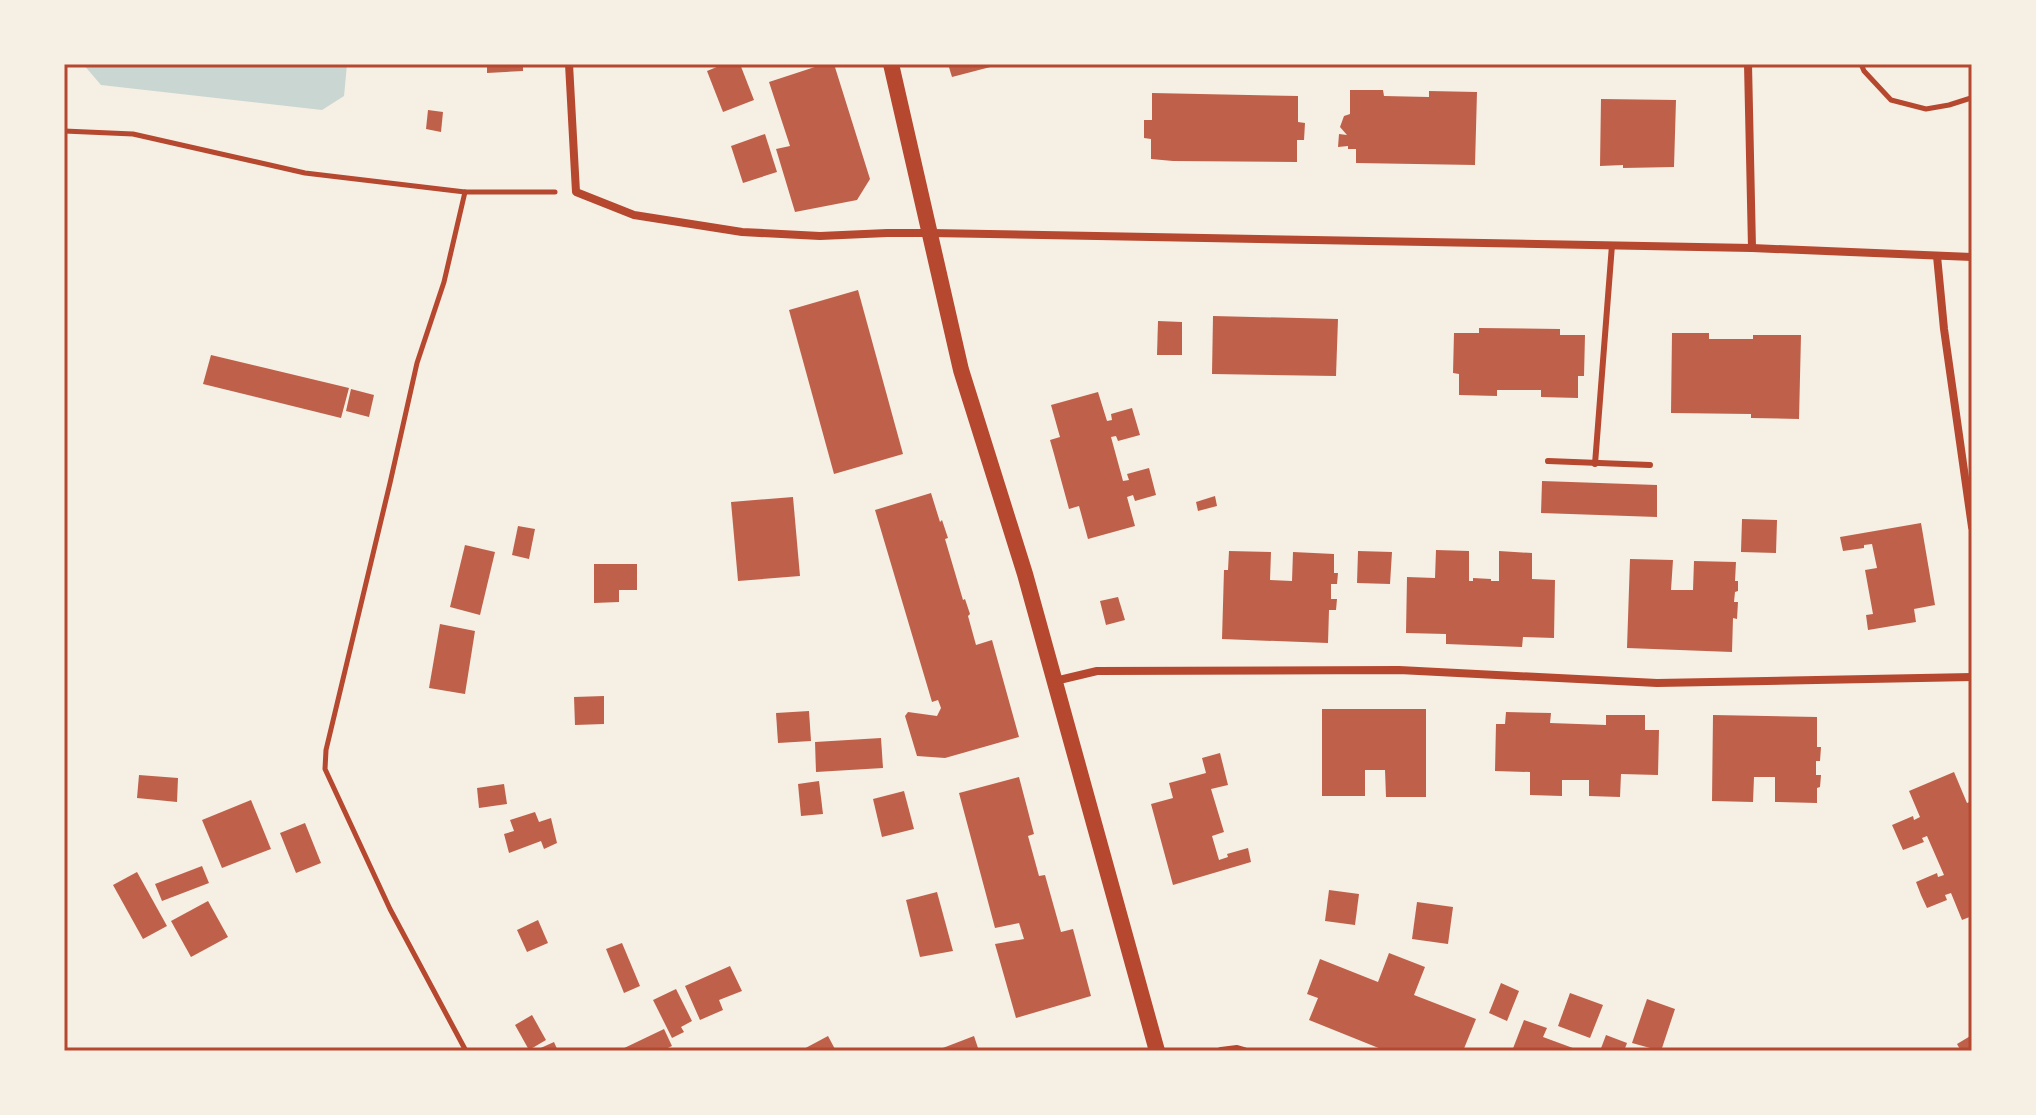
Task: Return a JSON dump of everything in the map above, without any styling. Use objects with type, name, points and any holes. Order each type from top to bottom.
[{"type":"main road","points":[[891,64],[961,370],[1025,574],[1157,1051]]},
{"type":"street","points":[[569,64],[576,192],[634,215],[742,232],[820,236],[931,233],[1612,245],[1972,257]]},
{"type":"street","points":[[1748,64],[1752,248]]},
{"type":"street","points":[[1937,256],[1944,329],[1972,527]]},
{"type":"street","points":[[1055,681],[1097,671],[1415,670],[1657,683],[1972,677]]},
{"type":"street","points":[[1221,1051],[1244,1051]]},
{"type":"lane","points":[[1595,464],[1612,245]]},
{"type":"lane","points":[[1548,461],[1650,465]]},
{"type":"path","points":[[1861,64],[1891,100],[1926,109],[1971,98]]},
{"type":"path","points":[[64,131],[133,134],[305,173],[465,192],[576,192]]},
{"type":"path","points":[[465,192],[444,282],[417,363],[326,750],[325,769],[420,967],[466,1051]]},
{"type":"shaded area","points":[[83,64],[347,64],[344,96],[322,110],[101,85]]},
{"type":"building","points":[[487,64],[523,64],[523,71],[487,73]]},
{"type":"building","points":[[724,64],[740,64],[754,100],[723,112],[707,71]]},
{"type":"building","points":[[824,64],[834,64],[870,179],[857,200],[795,212],[776,149],[790,146],[769,82]]},
{"type":"building","points":[[948,64],[998,64],[998,65],[952,77]]},
{"type":"building","points":[[1350,90],[1383,90],[1384,96],[1429,97],[1429,91],[1477,92],[1475,165],[1356,163],[1356,149],[1338,147],[1339,134],[1347,135],[1340,127],[1344,116],[1350,114]]},
{"type":"building","points":[[1152,93],[1298,96],[1298,122],[1305,123],[1304,140],[1297,140],[1297,162],[1151,159],[1151,139],[1144,138],[1144,120],[1152,120]]},
{"type":"building","points":[[1601,99],[1676,100],[1674,167],[1600,166]]},
{"type":"building","points":[[428,110],[443,112],[441,132],[426,129]]},
{"type":"building","points":[[765,134],[777,172],[743,183],[731,146]]},
{"type":"building","points":[[858,290],[903,454],[834,474],[789,310]]},
{"type":"building","points":[[1213,316],[1338,319],[1336,376],[1212,374]]},
{"type":"building","points":[[1158,321],[1182,322],[1182,355],[1157,355]]},
{"type":"building","points":[[1479,328],[1560,329],[1560,335],[1585,335],[1584,376],[1578,376],[1578,398],[1541,397],[1541,390],[1497,390],[1497,396],[1459,395],[1459,374],[1453,373],[1454,333],[1479,333]]},
{"type":"building","points":[[1672,333],[1709,333],[1709,339],[1801,335],[1799,419],[1751,418],[1751,414],[1671,413]]},
{"type":"building","points":[[211,355],[349,388],[341,418],[203,384]]},
{"type":"building","points":[[351,389],[374,395],[369,417],[346,411]]},
{"type":"building","points":[[1098,392],[1107,421],[1112,420],[1111,414],[1132,408],[1140,435],[1118,441],[1116,436],[1111,437],[1123,481],[1129,480],[1127,474],[1149,468],[1156,495],[1135,501],[1133,495],[1127,497],[1135,526],[1088,539],[1079,506],[1069,509],[1050,440],[1060,437],[1051,405]]},
{"type":"building","points":[[1542,481],[1657,485],[1657,517],[1541,513]]},
{"type":"building","points":[[931,493],[948,538],[945,539],[970,614],[976,645],[992,640],[1019,737],[945,758],[917,756],[905,716],[908,712],[937,716],[941,708],[938,700],[932,702],[875,510]]},
{"type":"building","points":[[1215,496],[1217,506],[1198,511],[1196,502]]},
{"type":"building","points":[[793,497],[800,576],[738,581],[731,502]]},
{"type":"building","points":[[1742,519],[1777,520],[1776,553],[1741,552]]},
{"type":"building","points":[[1921,523],[1935,605],[1914,609],[1916,622],[1868,630],[1866,615],[1873,614],[1865,570],[1877,568],[1872,544],[1843,551],[1840,537]]},
{"type":"building","points":[[518,526],[535,529],[529,559],[512,555]]},
{"type":"building","points":[[465,545],[495,552],[480,615],[450,607]]},
{"type":"building","points":[[1436,550],[1469,551],[1469,581],[1473,578],[1499,581],[1499,551],[1532,553],[1532,579],[1555,580],[1554,638],[1523,637],[1522,647],[1446,644],[1446,634],[1406,633],[1407,577],[1435,578]]},
{"type":"building","points":[[1229,551],[1271,552],[1270,580],[1292,581],[1293,552],[1334,554],[1334,573],[1338,573],[1337,584],[1331,584],[1331,599],[1337,599],[1336,610],[1329,610],[1328,643],[1222,639],[1224,570],[1228,570]]},
{"type":"building","points":[[1358,551],[1392,552],[1390,584],[1357,583]]},
{"type":"building","points":[[1630,559],[1673,560],[1671,590],[1693,590],[1694,561],[1736,562],[1738,591],[1735,592],[1734,602],[1738,602],[1737,619],[1733,618],[1732,652],[1627,648]]},
{"type":"building","points":[[594,564],[637,564],[637,590],[619,590],[619,602],[594,603]]},
{"type":"building","points":[[1118,597],[1125,620],[1106,625],[1100,601]]},
{"type":"building","points":[[440,624],[475,631],[465,694],[429,688]]},
{"type":"building","points":[[604,696],[604,724],[575,725],[574,697]]},
{"type":"building","points":[[1322,709],[1426,709],[1426,797],[1386,797],[1385,770],[1365,770],[1365,796],[1322,796]]},
{"type":"building","points":[[809,711],[811,741],[778,743],[776,713]]},
{"type":"building","points":[[1506,712],[1551,713],[1550,723],[1606,725],[1606,715],[1645,715],[1645,730],[1659,730],[1658,775],[1621,774],[1620,797],[1589,796],[1589,780],[1562,780],[1562,796],[1530,795],[1530,772],[1495,771],[1496,724],[1505,724]]},
{"type":"building","points":[[1713,715],[1817,717],[1817,747],[1821,747],[1820,761],[1816,761],[1816,775],[1821,775],[1817,803],[1775,802],[1775,777],[1754,777],[1753,802],[1712,801]]},
{"type":"building","points":[[881,738],[883,768],[816,772],[815,742]]},
{"type":"building","points":[[1220,753],[1228,785],[1211,789],[1224,832],[1212,836],[1219,860],[1228,857],[1227,854],[1248,848],[1251,862],[1173,885],[1151,804],[1173,798],[1169,783],[1206,773],[1202,758]]},
{"type":"building","points":[[1954,772],[1967,803],[1972,801],[1972,916],[1962,920],[1951,893],[1945,895],[1947,900],[1927,908],[1921,895],[1916,882],[1937,873],[1938,877],[1944,875],[1927,836],[1922,838],[1924,842],[1903,850],[1892,825],[1913,816],[1914,820],[1920,817],[1909,791]]},
{"type":"building","points":[[139,775],[178,778],[177,802],[137,798]]},
{"type":"building","points":[[1019,777],[1034,834],[1028,836],[1039,876],[1045,875],[1061,932],[1073,929],[1091,996],[1016,1018],[995,944],[1024,939],[1019,923],[995,928],[959,793]]},
{"type":"building","points":[[819,781],[823,814],[801,816],[798,784]]},
{"type":"building","points":[[504,784],[507,804],[479,808],[477,788]]},
{"type":"building","points":[[904,791],[914,829],[882,837],[873,799]]},
{"type":"building","points":[[251,800],[271,849],[222,868],[202,820]]},
{"type":"building","points":[[535,812],[539,822],[551,818],[557,843],[544,849],[541,841],[509,853],[504,834],[514,831],[510,820]]},
{"type":"building","points":[[305,823],[321,863],[296,873],[280,833]]},
{"type":"building","points":[[202,866],[209,883],[162,901],[155,884]]},
{"type":"building","points":[[137,872],[167,926],[143,939],[113,885]]},
{"type":"building","points":[[1329,890],[1359,894],[1355,925],[1325,921]]},
{"type":"building","points":[[937,892],[953,951],[920,957],[906,900]]},
{"type":"building","points":[[208,901],[228,937],[191,957],[171,921]]},
{"type":"building","points":[[1417,902],[1453,907],[1448,944],[1412,939]]},
{"type":"building","points":[[538,920],[548,943],[527,952],[517,930]]},
{"type":"building","points":[[622,943],[640,986],[624,993],[606,949]]},
{"type":"building","points":[[1389,953],[1425,967],[1414,995],[1476,1019],[1463,1051],[1386,1051],[1309,1020],[1318,998],[1307,994],[1320,959],[1378,982]]},
{"type":"building","points":[[730,966],[742,991],[719,1000],[723,1010],[700,1020],[685,986]]},
{"type":"building","points":[[1501,983],[1519,991],[1507,1021],[1489,1013]]},
{"type":"building","points":[[676,989],[692,1021],[681,1027],[684,1032],[672,1038],[653,1000]]},
{"type":"building","points":[[1570,993],[1603,1005],[1590,1038],[1558,1026]]},
{"type":"building","points":[[1647,999],[1675,1009],[1661,1051],[1632,1043]]},
{"type":"building","points":[[532,1015],[546,1040],[529,1050],[515,1025]]},
{"type":"building","points":[[1524,1020],[1547,1028],[1543,1037],[1581,1051],[1512,1051]]},
{"type":"building","points":[[664,1029],[672,1046],[661,1051],[618,1051]]},
{"type":"building","points":[[1606,1035],[1627,1043],[1624,1051],[1600,1051]]},
{"type":"building","points":[[1972,1035],[1972,1051],[1961,1051],[1957,1044]]},
{"type":"building","points":[[828,1036],[836,1051],[800,1051]]},
{"type":"building","points":[[974,1036],[979,1051],[935,1051]]},
{"type":"building","points":[[554,1042],[558,1051],[534,1051]]}]
